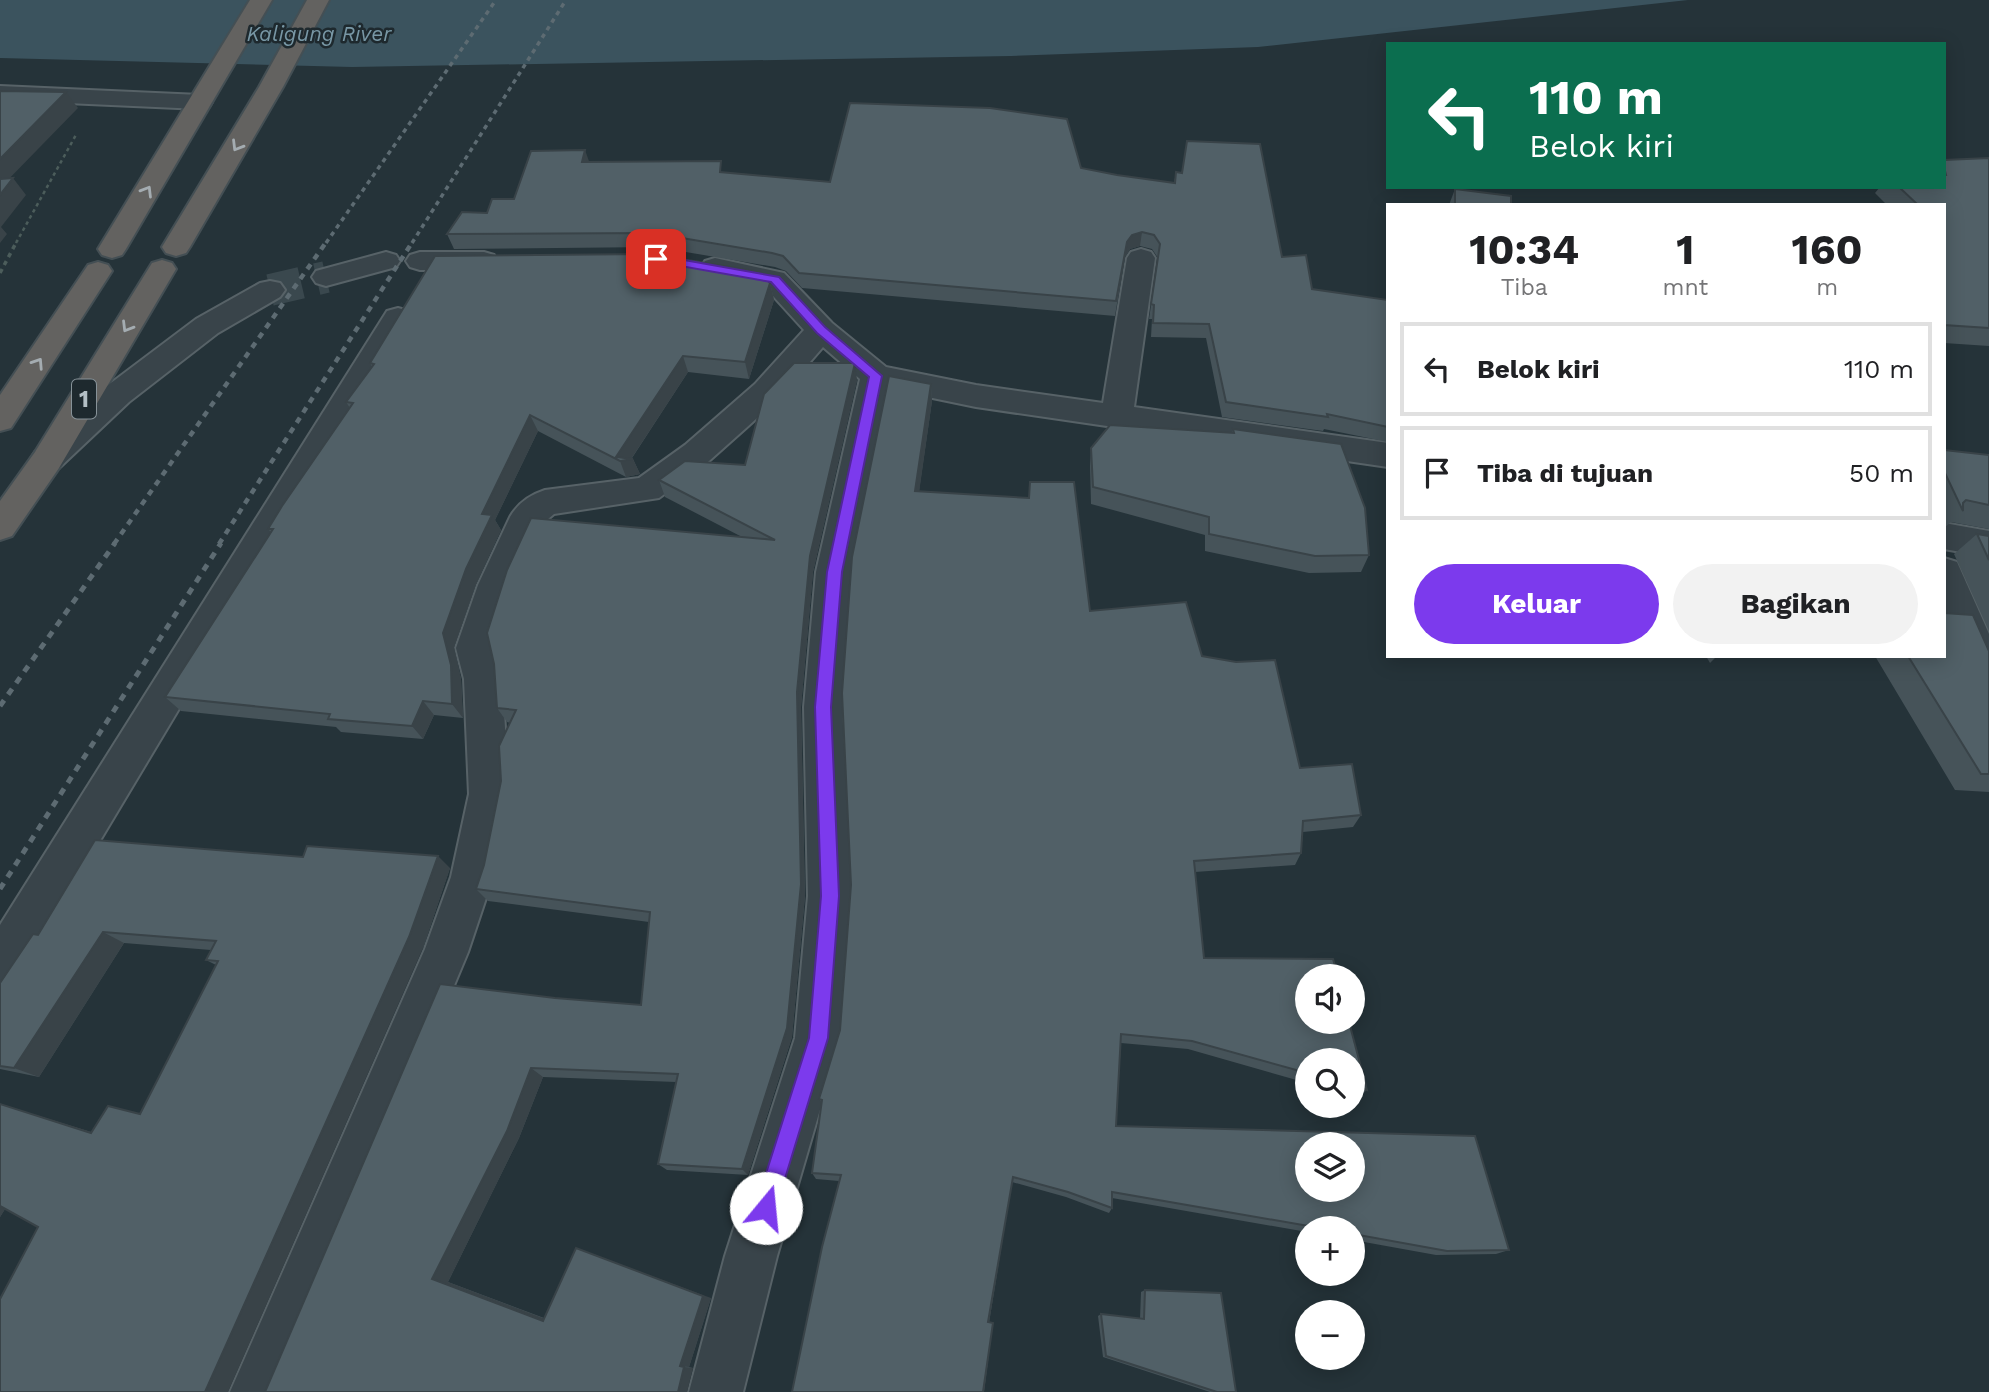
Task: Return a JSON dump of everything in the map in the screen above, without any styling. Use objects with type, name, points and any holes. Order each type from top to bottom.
[{"type":"highway","points":[[0,420],[105,260],[261,0]]},
{"type":"highway","name":"1","points":[[0,527],[47,460],[169,258],[271,87],[318,0]]},
{"type":"street","points":[[0,93],[99,98],[205,94]]},
{"type":"street","points":[[1117,416],[1141,258]]},
{"type":"street","points":[[326,277],[386,261]]},
{"type":"street","points":[[0,966],[426,261],[508,262]]},
{"type":"street","points":[[692,264],[774,279],[821,330],[876,376],[968,395],[1386,455]]},
{"type":"street","points":[[47,460],[118,394],[196,334],[270,290]]},
{"type":"street","points":[[257,1392],[436,977],[472,877],[489,794],[483,679],[475,648],[496,585],[527,517],[545,503],[647,489],[697,453],[735,420],[765,392],[821,330]]},
{"type":"street","points":[[716,1392],[751,1256],[818,1038],[830,896],[823,707],[834,572],[876,376]]},
{"type":"street","points":[[1946,536],[1989,544]]},
{"type":"street","points":[[1946,577],[1989,678]]},
{"type":"path","points":[[0,273],[48,181],[99,98]]},
{"type":"water","name":"Kaligung River","points":[[0,0],[1688,0],[1258,47],[1011,56],[352,67],[0,58]]},
{"type":"building","points":[[0,91],[66,92],[0,159]]},
{"type":"building","points":[[850,103],[990,108],[1067,119],[1081,168],[1175,183],[1176,172],[1182,173],[1187,141],[1260,144],[1282,257],[1306,255],[1312,289],[1386,300],[1386,427],[1327,414],[1328,417],[1226,402],[1209,324],[1153,323],[1154,305],[1151,304],[1160,244],[1154,235],[1142,232],[1132,235],[1127,242],[1116,301],[799,273],[783,256],[772,253],[652,233],[447,234],[462,212],[487,213],[492,199],[514,199],[531,151],[585,150],[582,162],[721,161],[720,172],[830,182]]},
{"type":"building","points":[[1989,158],[1989,328],[1946,325],[1946,203],[1916,203],[1901,189],[1946,189],[1946,160]]},
{"type":"building","points":[[13,178],[0,195],[0,179]]},
{"type":"building","points":[[1455,189],[1511,196],[1511,203],[1455,203]]},
{"type":"building","points":[[651,254],[760,272],[770,283],[745,362],[683,356],[616,457],[633,459],[620,461],[530,415],[482,514],[492,515],[466,569],[443,633],[451,665],[452,704],[423,701],[412,726],[328,719],[330,714],[165,697],[273,529],[268,529],[282,506],[353,403],[346,402],[374,364],[370,363],[435,256]]},
{"type":"building","points":[[794,363],[855,363],[810,556],[797,692],[801,884],[787,1028],[742,1169],[658,1164],[678,1074],[531,1068],[507,1131],[432,1279],[543,1321],[576,1248],[703,1296],[680,1366],[684,1367],[678,1392],[265,1392],[440,984],[641,1005],[650,912],[476,889],[484,865],[501,781],[499,746],[516,710],[497,708],[494,664],[487,633],[507,570],[531,518],[775,540],[659,480],[685,461],[745,465],[764,394]]},
{"type":"building","points":[[889,376],[931,384],[915,491],[1029,498],[1030,482],[1074,482],[1090,611],[1186,602],[1202,656],[1236,662],[1275,660],[1300,768],[1352,764],[1361,815],[1303,821],[1301,853],[1194,861],[1204,958],[1333,959],[1334,964],[1295,964],[1295,1034],[1352,1034],[1356,1048],[1295,1048],[1295,1070],[1192,1041],[1121,1034],[1116,1126],[1331,1132],[1295,1132],[1295,1202],[1365,1202],[1365,1133],[1475,1136],[1509,1250],[1447,1251],[1365,1236],[1365,1216],[1295,1216],[1295,1224],[1112,1192],[1112,1208],[1068,1192],[1013,1177],[988,1322],[993,1323],[983,1392],[792,1392],[822,1247],[841,1175],[812,1173],[822,1100],[819,1099],[840,1030],[851,885],[842,693],[852,557]]},
{"type":"building","points":[[1110,425],[1234,433],[1233,429],[1341,444],[1365,508],[1369,555],[1315,556],[1209,534],[1209,517],[1093,487],[1091,448]]},
{"type":"building","points":[[1946,450],[1989,455],[1989,505],[1966,500],[1963,503],[1963,511],[1946,475]]},
{"type":"building","points":[[1977,534],[1989,536],[1989,560]]},
{"type":"building","points":[[1946,613],[1973,615],[1989,651],[1989,774],[1981,774],[1909,658],[1946,658]]},
{"type":"building","points":[[95,840],[303,857],[307,846],[438,856],[409,937],[205,1392],[0,1392],[0,1299],[38,1227],[0,1206],[0,1104],[91,1133],[108,1106],[140,1114],[218,961],[206,960],[216,941],[103,932],[14,1068],[0,1066],[0,983],[33,934],[38,935]]},
{"type":"building","points":[[1145,1290],[1221,1293],[1236,1392],[1217,1392],[1106,1356],[1101,1314],[1144,1319]]},
{"type":"tunnel","points":[[270,290],[326,277]]},
{"type":"railway","points":[[326,243],[496,0]]},
{"type":"railway","points":[[412,243],[566,0]]},
{"type":"railway","points":[[114,544],[327,241]]},
{"type":"railway","points":[[219,544],[413,241]]},
{"type":"railway","points":[[0,706],[115,543]]},
{"type":"railway","points":[[0,889],[221,543]]},
{"type":"route","points":[[656,259],[774,279],[821,330],[876,376],[834,572],[823,707],[830,896],[818,1038],[766,1208]]}]
